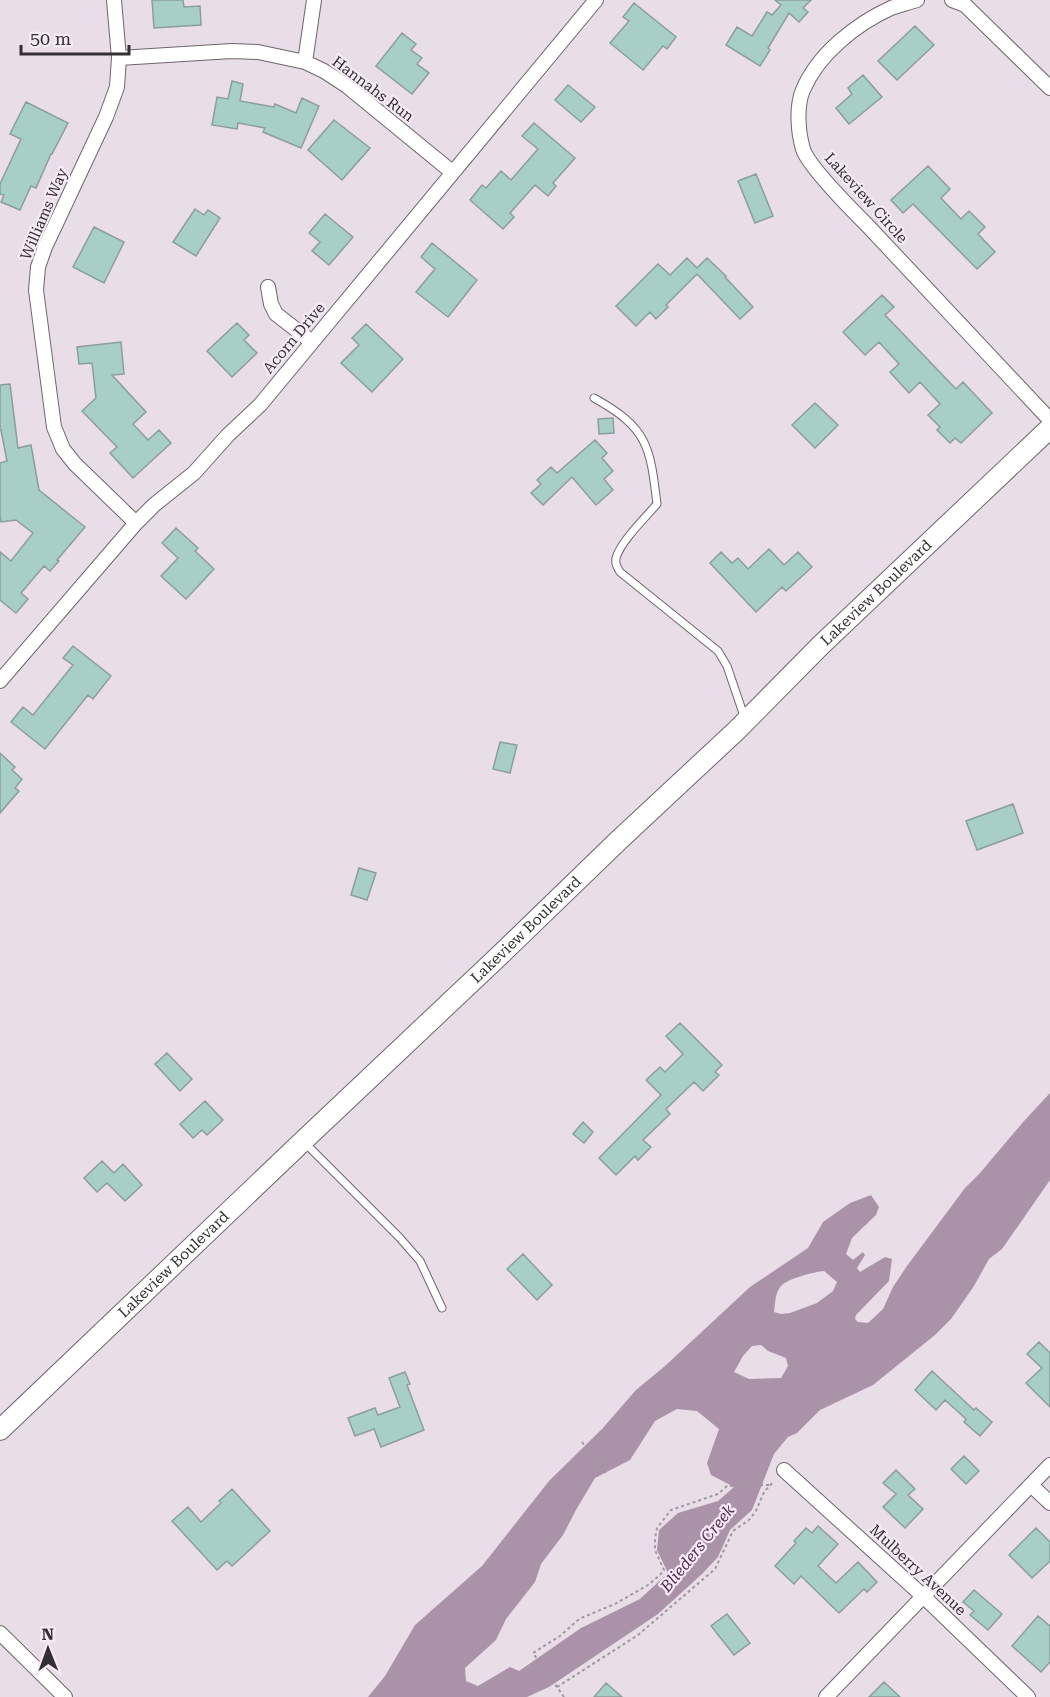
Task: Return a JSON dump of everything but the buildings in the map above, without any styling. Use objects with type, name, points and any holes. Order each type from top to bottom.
[{"type":"street","name":"Williams Way","points":[[114,0],[119,58],[117,87],[106,117],[45,247],[38,267],[36,290],[54,427],[63,449],[75,464],[136,523]]},
{"type":"street","points":[[305,62],[314,0]]},
{"type":"street","name":"Acorn Drive","points":[[0,681],[136,523],[154,505],[194,473],[228,435],[260,405],[596,0]]},
{"type":"street","name":"Lakeview Circle","points":[[917,0],[893,7],[873,17],[830,51],[818,66],[802,92],[799,108],[803,150],[849,206],[1050,420]]},
{"type":"street","points":[[952,0],[965,5],[1050,88]]},
{"type":"street","name":"Hannahs Run","points":[[119,58],[232,51],[258,52],[305,62],[347,86],[452,172]]},
{"type":"street","points":[[268,287],[271,304],[276,314],[312,342]]},
{"type":"street","name":"Lakeview Boulevard","points":[[0,1430],[619,840],[746,722],[821,645],[1050,428]]},
{"type":"street","points":[[826,1697],[1050,1465]]},
{"type":"street","name":"Mulberry Avenue","points":[[784,1470],[923,1596],[1028,1697]]},
{"type":"street","points":[[1031,1485],[1050,1503]]},
{"type":"street","points":[[0,1633],[66,1697]]},
{"type":"lane","points":[[594,398],[616,410],[641,434],[650,456],[653,473],[657,504],[626,540],[616,558],[616,565],[620,572],[718,651],[727,666],[746,722]]},
{"type":"lane","points":[[303,1141],[420,1261],[442,1308]]},
{"type":"path","points":[[582,1442],[608,1475]]},
{"type":"path","points":[[557,1687],[638,1635],[715,1569],[733,1531],[749,1520],[756,1511],[764,1492],[771,1485],[727,1486],[718,1494],[671,1510],[657,1528],[655,1550],[664,1570],[660,1575],[618,1603],[579,1619],[560,1636],[533,1653],[564,1697]]},
{"type":"water","name":"Blieders Creek","points":[[1050,1093],[1050,1180],[1002,1249],[989,1259],[951,1319],[935,1335],[873,1385],[820,1410],[797,1433],[788,1437],[774,1454],[752,1510],[730,1530],[718,1557],[658,1614],[549,1687],[527,1697],[368,1697],[385,1676],[415,1625],[482,1566],[549,1481],[602,1429],[636,1390],[750,1287],[808,1248],[823,1222],[850,1203],[871,1195],[879,1207],[876,1215],[852,1238],[846,1254],[853,1260],[863,1252],[865,1255],[857,1268],[860,1272],[885,1257],[892,1259],[889,1281],[856,1315],[855,1319],[858,1322],[868,1323],[883,1309],[893,1287],[907,1266],[965,1188]],"holes":[[[824,1271],[837,1282],[833,1291],[817,1303],[790,1313],[774,1312],[777,1294],[782,1285],[796,1278]],[[761,1345],[768,1351],[786,1358],[788,1366],[781,1378],[749,1379],[734,1372],[752,1346]],[[677,1409],[697,1411],[719,1429],[707,1463],[711,1475],[734,1487],[718,1501],[678,1513],[659,1530],[657,1550],[668,1573],[640,1599],[581,1628],[519,1671],[510,1667],[478,1686],[466,1681],[465,1668],[496,1640],[506,1619],[535,1582],[541,1564],[563,1535],[595,1478],[630,1460],[655,1421]]]}]
